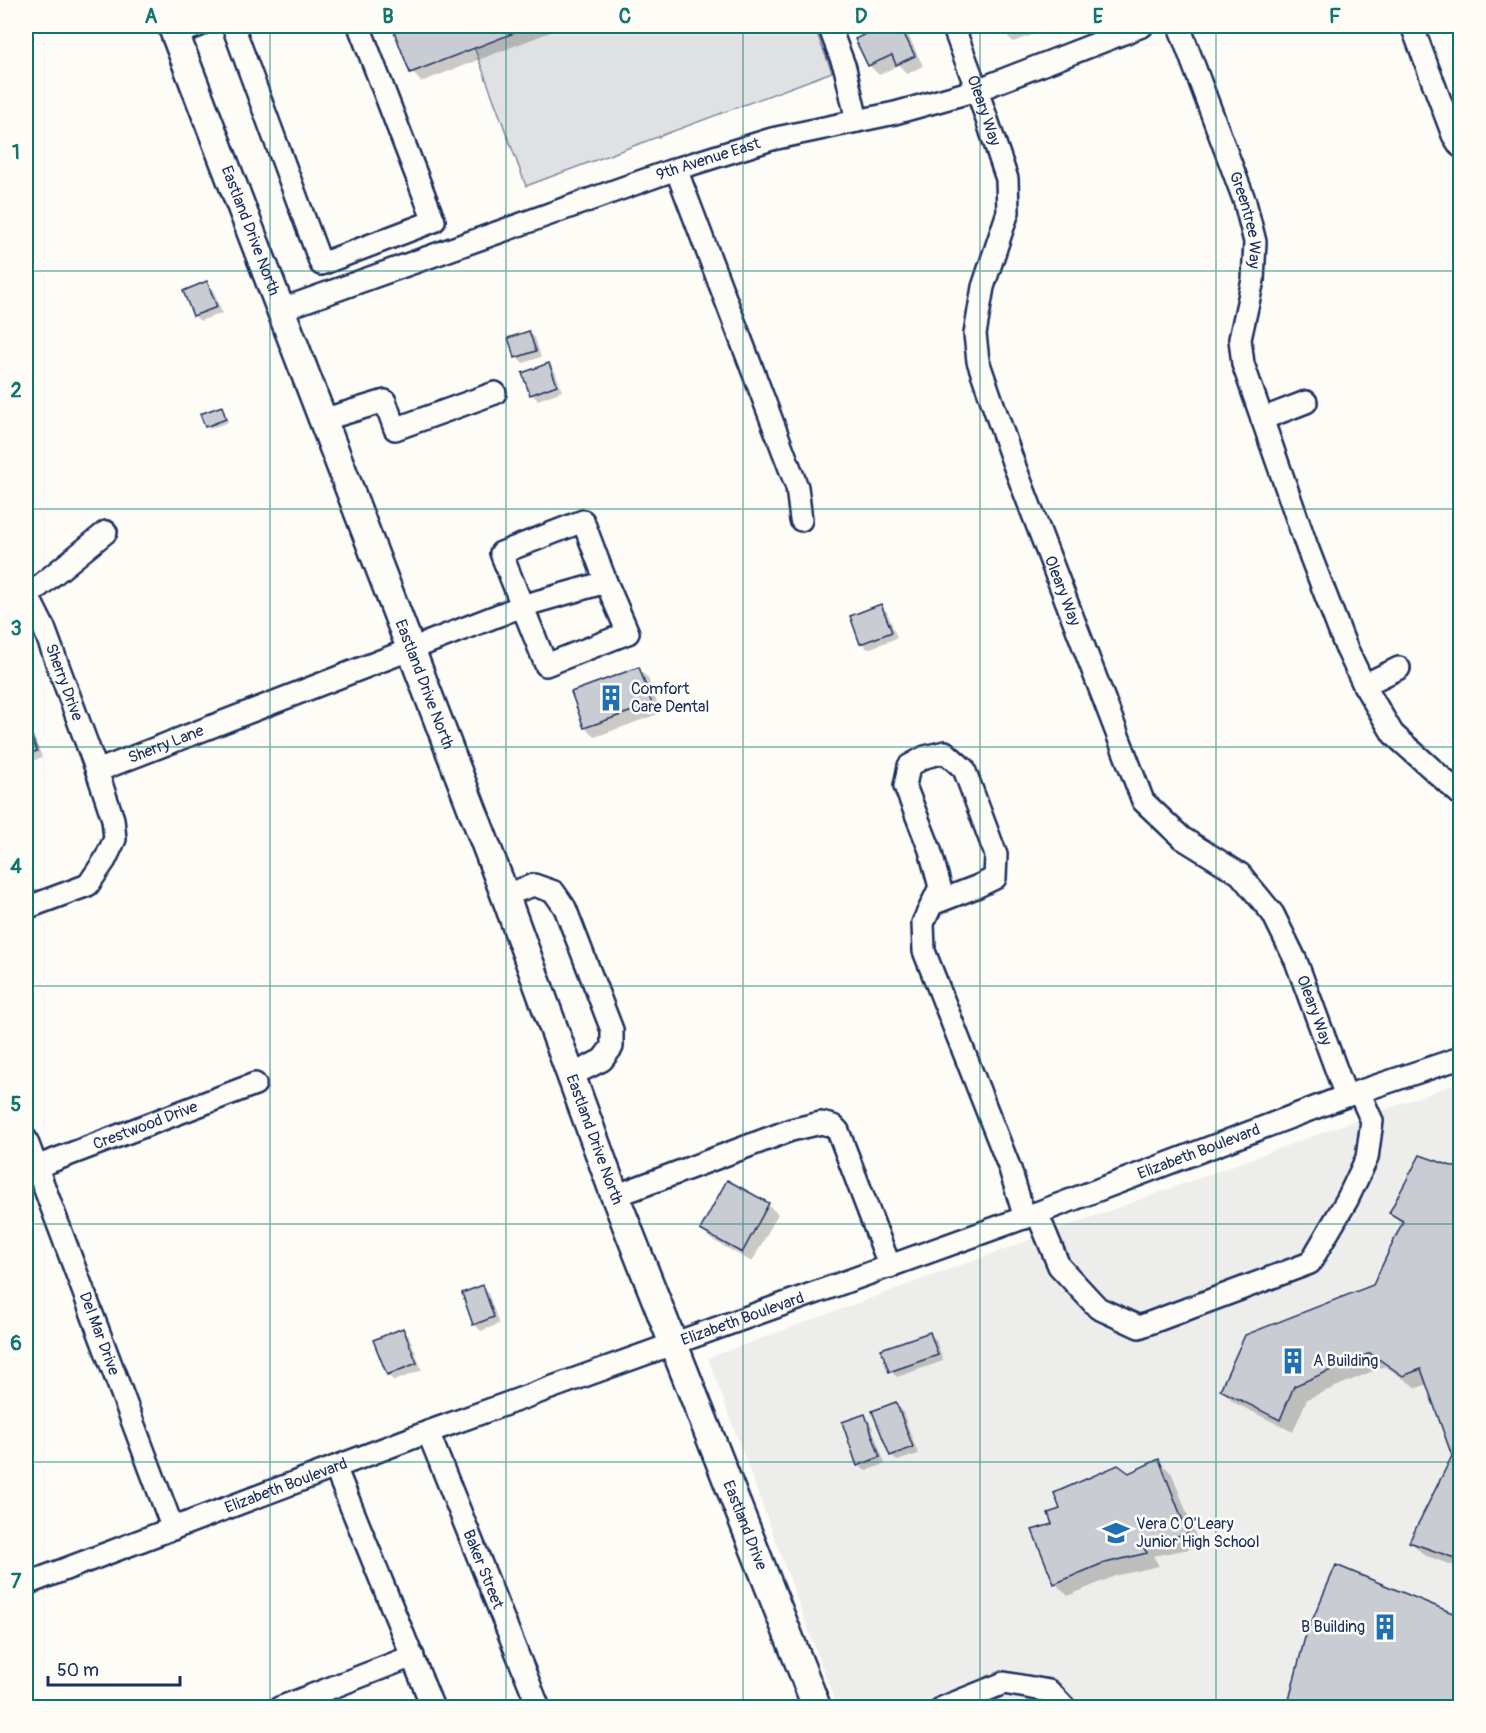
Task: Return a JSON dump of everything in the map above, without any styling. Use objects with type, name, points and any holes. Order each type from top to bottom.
[{"type":"main road","name":"Eastland Drive North","points":[[182,28],[280,310],[505,895],[615,1196],[672,1343]]},
{"type":"main road","name":"Eastland Drive","points":[[672,1343],[817,1707]]},
{"type":"street","points":[[233,26],[321,264],[434,221],[359,26]]},
{"type":"street","points":[[829,26],[845,68],[857,121]]},
{"type":"street","name":"Oleary Way","points":[[932,904],[976,888],[995,878],[996,855],[964,769],[945,752],[925,757],[909,766],[905,786],[930,850],[940,887],[923,923],[924,951],[1010,1169],[1031,1216],[1059,1266],[1098,1308],[1139,1327],[1310,1263],[1347,1200],[1367,1158],[1372,1121],[1353,1094],[1296,961],[1273,914],[1240,874],[1182,838],[1143,801],[1013,462],[978,361],[975,334],[983,287],[1008,212],[1007,178],[953,26]]},
{"type":"street","name":"9th Avenue East","points":[[280,310],[676,169],[772,139],[895,113],[977,90],[1142,26]]},
{"type":"street","name":"Greentree Way","points":[[1179,26],[1245,202],[1255,242],[1252,280],[1240,339],[1243,364],[1311,558],[1345,645],[1364,685],[1393,734],[1461,794]]},
{"type":"street","points":[[1412,26],[1453,135],[1461,146]]},
{"type":"street","points":[[676,169],[797,487],[801,520]]},
{"type":"street","points":[[322,420],[385,401],[395,429],[495,393]]},
{"type":"street","points":[[1262,419],[1306,402]]},
{"type":"street","points":[[583,521],[606,582],[628,633],[546,665],[501,553],[583,521]]},
{"type":"street","points":[[26,597],[106,532]]},
{"type":"street","name":"Sherry Lane","points":[[98,771],[522,606],[606,582]]},
{"type":"street","name":"Sherry Drive","points":[[26,597],[44,628],[98,771]]},
{"type":"street","points":[[1364,685],[1399,668]]},
{"type":"street","points":[[26,908],[88,885],[105,860],[115,839],[113,819],[98,771]]},
{"type":"street","points":[[505,895],[534,885],[554,892],[565,908],[612,1030],[612,1047],[602,1060],[572,1075]]},
{"type":"street","name":"Elizabeth Boulevard","points":[[26,1584],[428,1432],[1031,1216],[1353,1094],[1461,1058]]},
{"type":"street","name":"Crestwood Drive","points":[[36,1167],[255,1084]]},
{"type":"street","points":[[615,1196],[791,1130],[821,1123],[833,1126],[838,1131],[890,1267]]},
{"type":"street","name":"Del Mar Drive","points":[[26,1139],[173,1529]]},
{"type":"street","name":"Baker Street","points":[[428,1432],[539,1707]]},
{"type":"street","points":[[335,1467],[433,1707]]},
{"type":"street","points":[[279,1707],[413,1656]]},
{"type":"street","points":[[942,1707],[1004,1683],[1050,1691],[1065,1707]]},
{"type":"shaded area","points":[[531,26],[814,26],[832,72],[526,186],[474,47]]},
{"type":"shaded area","name":"Vera C O'Leary Junior High School","points":[[1460,1082],[1460,1707],[837,1707],[708,1358]]},
{"type":"building","points":[[392,26],[532,26],[410,73]]},
{"type":"building","points":[[881,26],[900,26],[915,56],[896,65],[892,55],[868,66],[855,39]]},
{"type":"building","points":[[1000,26],[1024,26],[1002,33]]},
{"type":"building","points":[[207,281],[217,307],[193,316],[183,291]]},
{"type":"building","points":[[529,331],[536,351],[515,358],[508,338]]},
{"type":"building","points":[[549,363],[557,385],[530,395],[522,373]]},
{"type":"building","points":[[222,406],[226,419],[205,427],[200,414]]},
{"type":"building","points":[[881,604],[892,632],[860,644],[850,616]]},
{"type":"building","name":"Comfort Care Dental","points":[[639,667],[652,704],[584,728],[571,692]]},
{"type":"building","points":[[26,722],[37,751],[26,755]]},
{"type":"building","points":[[26,976],[32,994],[26,996]]},
{"type":"building","name":"A Building","points":[[1420,1155],[1460,1169],[1460,1293],[1457,1301],[1460,1310],[1460,1560],[1409,1542],[1452,1456],[1421,1369],[1403,1376],[1370,1353],[1294,1386],[1280,1420],[1220,1390],[1245,1335],[1373,1285],[1403,1221],[1389,1213]]},
{"type":"building","points":[[727,1180],[769,1203],[742,1253],[700,1230]]},
{"type":"building","points":[[483,1285],[494,1317],[473,1325],[462,1293]]},
{"type":"building","points":[[403,1328],[417,1363],[387,1375],[373,1340]]},
{"type":"building","points":[[930,1332],[938,1355],[889,1372],[881,1349]]},
{"type":"building","points":[[896,1402],[913,1447],[890,1456],[872,1411]]},
{"type":"building","points":[[865,1414],[880,1457],[857,1466],[842,1422]]},
{"type":"building","points":[[1159,1459],[1188,1534],[1141,1543],[1147,1553],[1101,1564],[1054,1584],[1032,1530],[1052,1524],[1048,1513],[1060,1509],[1054,1493],[1118,1465],[1129,1473]]},
{"type":"building","name":"B Building","points":[[1336,1565],[1460,1616],[1460,1708],[1287,1708],[1305,1637]]},
{"type":"place","name":"Comfort Care Dental","points":[[611,698]]},
{"type":"place","name":"A Building","points":[[1293,1361]]},
{"type":"place","name":"Vera C O'Leary Junior High School","points":[[1116,1533]]},
{"type":"place","name":"B Building","points":[[1385,1627]]}]
